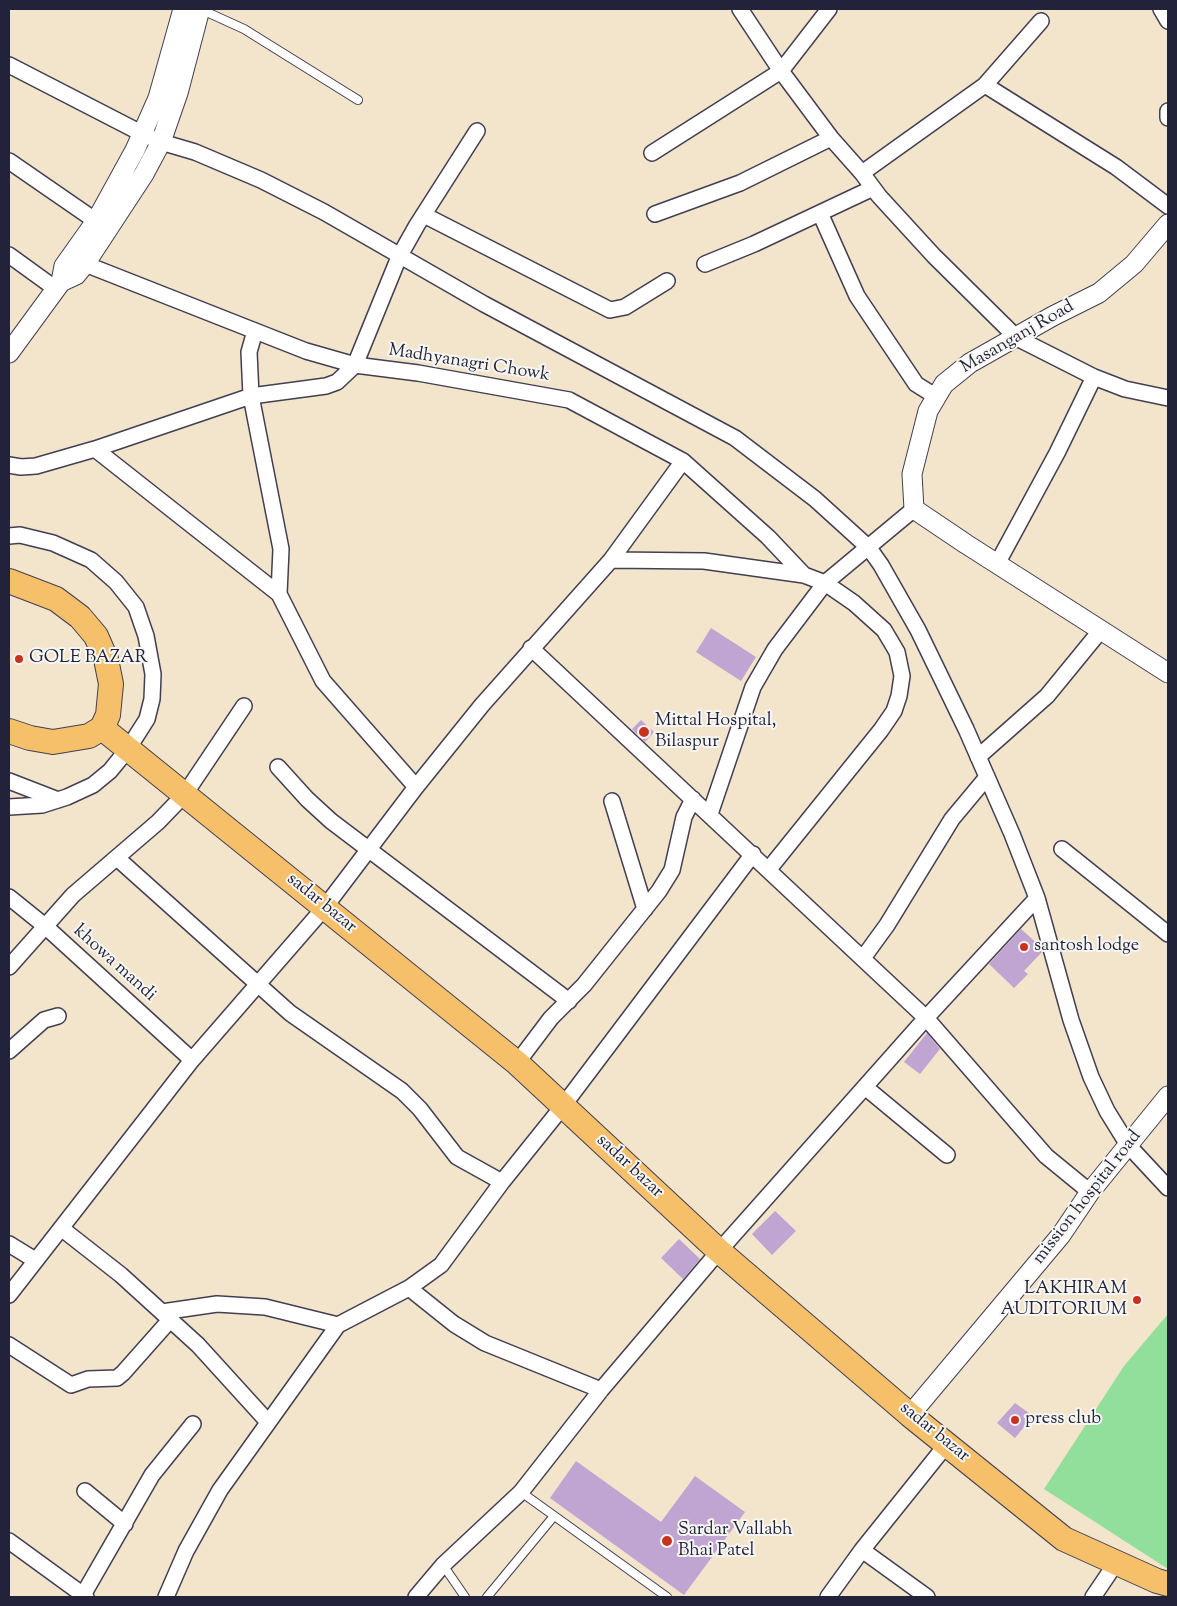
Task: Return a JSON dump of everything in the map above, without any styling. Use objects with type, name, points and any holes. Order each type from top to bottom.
[{"type":"main road","points":[[9,580],[56,600],[80,618],[96,636],[106,659],[111,684],[108,715],[102,728],[89,736],[53,742],[30,738],[9,731]]},
{"type":"main road","name":"sadar bazar","points":[[102,728],[517,1063],[720,1251],[910,1415],[1064,1539],[1157,1581],[1168,1584]]},
{"type":"street","points":[[9,353],[58,286],[64,266],[96,221],[143,134],[166,72],[182,9]]},
{"type":"street","points":[[58,286],[76,275],[85,264],[144,174],[160,142],[178,93],[200,9]]},
{"type":"street","points":[[740,9],[780,71],[831,138],[934,256],[1017,338],[1094,377],[1125,389],[1168,398]]},
{"type":"street","points":[[652,153],[780,71],[829,9]]},
{"type":"street","points":[[1161,9],[1168,21]]},
{"type":"street","points":[[862,173],[985,85],[1041,21]]},
{"type":"street","points":[[9,65],[160,142],[195,152],[260,180],[324,212],[399,257],[735,438],[815,499],[868,548],[881,565],[918,630],[987,777],[1037,898],[1071,1020],[1091,1077],[1107,1111],[1128,1145],[1168,1188]]},
{"type":"street","points":[[985,85],[1116,167],[1168,206]]},
{"type":"street","points":[[1168,111],[1168,118]]},
{"type":"street","points":[[9,465],[21,467],[36,466],[95,449],[251,396],[326,386],[346,376],[355,365],[399,257],[477,131]]},
{"type":"street","points":[[655,214],[740,183],[831,138]]},
{"type":"street","points":[[9,161],[96,221]]},
{"type":"street","points":[[704,264],[754,244],[874,188]]},
{"type":"street","points":[[820,213],[857,296],[916,384],[935,396]]},
{"type":"street","points":[[424,215],[610,310],[625,307],[667,281]]},
{"type":"street","name":"Masanganj Road","points":[[914,509],[912,474],[920,436],[935,396],[956,373],[1053,316],[1099,293],[1134,264],[1168,224]]},
{"type":"street","points":[[9,255],[58,286]]},
{"type":"street","name":"Madhyanagri Chowk","points":[[85,264],[306,351],[355,365],[418,373],[569,400],[683,461],[768,538],[804,575]]},
{"type":"street","points":[[255,331],[248,352],[251,396],[281,549],[279,594]]},
{"type":"street","points":[[997,564],[1057,453],[1094,377]]},
{"type":"street","points":[[95,449],[279,594],[323,681],[416,787]]},
{"type":"street","points":[[9,1295],[192,1060],[325,907],[416,787],[531,648],[611,560],[683,461]]},
{"type":"street","points":[[710,814],[753,687],[775,649],[826,583],[914,509],[1168,673]]},
{"type":"street","points":[[9,536],[20,535],[53,543],[91,560],[116,582],[136,607],[146,636],[153,674],[152,699],[146,719],[128,749],[110,771],[92,785],[58,800],[42,805],[9,807]]},
{"type":"street","points":[[611,560],[704,561],[804,575],[826,583],[854,603],[884,630],[897,652],[902,676],[899,696],[894,710],[881,730],[769,869]]},
{"type":"street","points":[[978,757],[1047,696],[1101,630]]},
{"type":"street","points":[[531,648],[926,1018],[1046,1156],[1090,1192]]},
{"type":"street","points":[[9,967],[73,895],[117,858],[184,794],[244,706]]},
{"type":"street","points":[[278,767],[306,799],[368,850],[569,1002]]},
{"type":"street","points":[[863,958],[887,925],[952,819],[987,777]]},
{"type":"street","points":[[9,781],[58,800]]},
{"type":"street","points":[[517,1063],[552,1018],[569,1002],[645,909],[672,870],[684,818],[693,799]]},
{"type":"street","points":[[612,801],[645,909]]},
{"type":"street","points":[[1062,849],[1168,934]]},
{"type":"street","points":[[166,1597],[198,1526],[220,1490],[338,1325],[409,1288],[441,1265],[502,1182],[753,854]]},
{"type":"street","points":[[117,858],[290,1013],[402,1091],[420,1110],[457,1157],[502,1182]]},
{"type":"street","name":"khowa mandi","points":[[9,897],[45,926],[192,1060]]},
{"type":"street","points":[[416,1597],[443,1565],[522,1492],[601,1390],[720,1251],[926,1018],[1037,898]]},
{"type":"street","points":[[9,1051],[44,1020],[58,1016]]},
{"type":"street","points":[[865,1087],[947,1155]]},
{"type":"street","name":"mission hospital road","points":[[910,1415],[1060,1235],[1090,1192],[1168,1096]]},
{"type":"street","points":[[61,1228],[121,1275],[198,1344],[268,1422]]},
{"type":"street","points":[[9,1244],[35,1260]]},
{"type":"street","points":[[409,1288],[454,1324],[485,1343],[601,1390]]},
{"type":"street","points":[[9,1345],[71,1385],[88,1379],[117,1378],[123,1373],[166,1316],[217,1304],[265,1307],[338,1325]]},
{"type":"street","points":[[9,1541],[84,1596],[152,1475],[193,1424]]},
{"type":"street","points":[[828,1597],[862,1550],[947,1444]]},
{"type":"street","points":[[85,1492],[125,1524]]},
{"type":"street","points":[[862,1550],[927,1597]]},
{"type":"street","points":[[1093,1597],[1116,1562]]},
{"type":"lane","points":[[200,9],[244,28],[358,100]]},
{"type":"lane","points":[[522,1492],[667,1597]]},
{"type":"lane","points":[[487,1597],[554,1516]]},
{"type":"lane","points":[[443,1565],[452,1582],[465,1597]]},
{"type":"green space","points":[[1168,1314],[1168,1569],[1044,1489],[1124,1366]]},
{"type":"building","points":[[711,628],[756,657],[741,681],[696,652]]},
{"type":"building","points":[[641,720],[654,732],[645,742],[632,729]]},
{"type":"building","points":[[1021,929],[1041,947],[1042,952],[1024,971],[1028,974],[1014,988],[989,964]]},
{"type":"building","points":[[927,1033],[940,1049],[920,1074],[904,1062]]},
{"type":"building","points":[[775,1211],[796,1231],[772,1255],[752,1234]]},
{"type":"building","points":[[679,1239],[700,1259],[683,1279],[661,1258]]},
{"type":"building","name":"press club","points":[[1015,1403],[1033,1416],[1015,1438],[997,1423]]},
{"type":"building","name":"Sardar Vallabh Bhai Patel","points":[[576,1461],[661,1522],[695,1476],[745,1512],[684,1595],[550,1498]]},
{"type":"place","name":"GOLE BAZAR","points":[[19,659]]},
{"type":"place","name":"Mittal Hospital, Bilaspur","points":[[644,732]]},
{"type":"place","name":"santosh lodge","points":[[1024,947]]},
{"type":"place","name":"LAKHIRAM AUDITORIUM","points":[[1137,1300]]},
{"type":"place","name":"press club","points":[[1015,1420]]},
{"type":"place","name":"Sardar Vallabh Bhai Patel","points":[[667,1541]]}]
